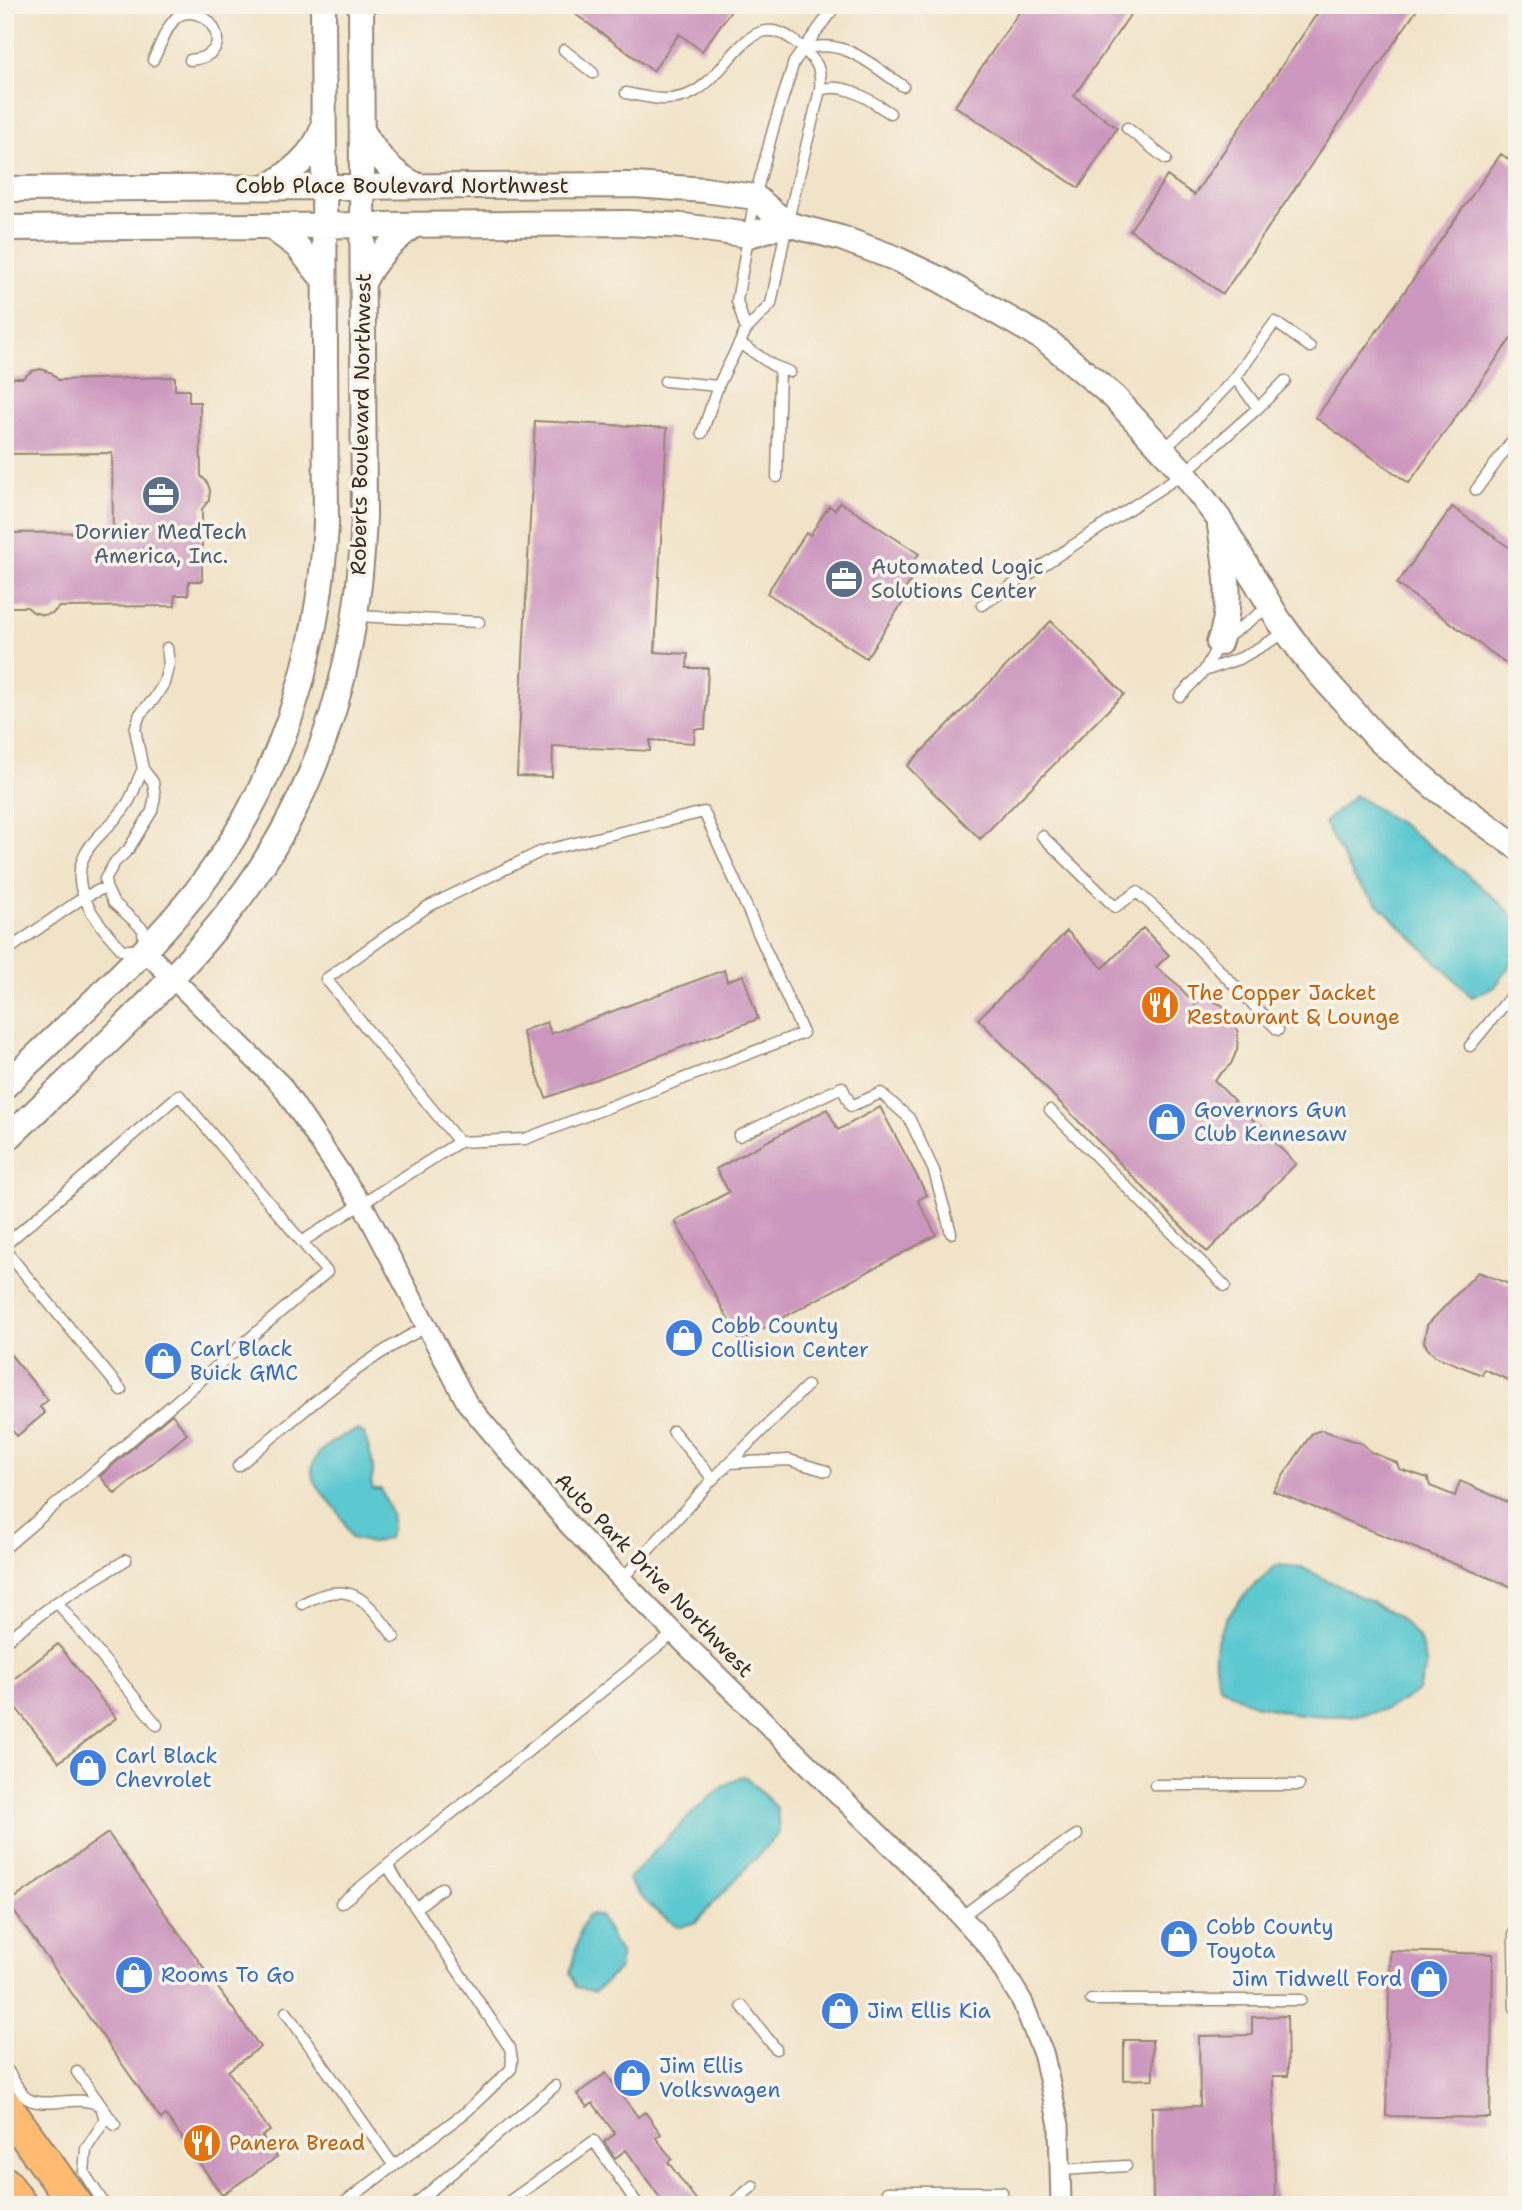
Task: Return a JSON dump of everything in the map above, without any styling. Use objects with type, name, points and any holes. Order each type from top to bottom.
[{"type":"highway","points":[[5,2106],[76,2205]]},
{"type":"highway","points":[[5,2184],[20,2205]]},
{"type":"street","name":"Roberts Boulevard Northwest","points":[[5,1086],[144,950],[196,891],[224,853],[247,814],[282,741],[304,672],[320,594],[326,536],[323,5]]},
{"type":"street","name":"Roberts Boulevard Northwest","points":[[5,1141],[172,977],[237,902],[291,813],[314,765],[330,721],[348,659],[356,616],[365,489],[360,5]]},
{"type":"street","points":[[268,187],[301,163],[316,145],[323,127]]},
{"type":"street","points":[[362,130],[383,161],[402,177],[419,186]]},
{"type":"street","name":"Cobb Place Boulevard Northwest","points":[[5,189],[634,185],[755,197]]},
{"type":"street","points":[[755,197],[787,224],[841,238],[892,257],[941,280],[1046,340],[1114,397],[1184,473],[1219,519],[1270,606],[1322,678],[1379,740],[1437,789],[1517,847]]},
{"type":"street","name":"Cobb Place Boulevard Northwest","points":[[5,228],[628,223],[683,226],[749,235],[787,224]]},
{"type":"street","points":[[363,284],[384,250],[414,225]]},
{"type":"street","points":[[270,226],[297,246],[324,281]]},
{"type":"street","points":[[1219,519],[1228,599],[1228,615],[1219,643]]},
{"type":"street","name":"Auto Park Drive Northwest","points":[[144,950],[281,1086],[361,1203],[467,1403],[570,1526],[989,1947],[1006,1973],[1033,2026],[1053,2086],[1059,2125],[1061,2205]]},
{"type":"lane","points":[[746,330],[737,301],[755,197],[786,85],[794,62],[836,5]]},
{"type":"lane","points":[[153,60],[178,16],[201,13],[212,20],[217,32],[217,42],[211,53],[201,59],[190,60]]},
{"type":"lane","points":[[626,93],[653,99],[675,99],[693,92],[715,77],[738,49],[757,32],[774,29],[789,36],[818,65],[821,76],[771,304],[746,330],[718,386],[702,433]]},
{"type":"lane","points":[[803,50],[816,46],[836,46],[856,54],[903,86]]},
{"type":"lane","points":[[564,50],[593,73]]},
{"type":"lane","points":[[820,90],[829,87],[842,88],[891,113]]},
{"type":"lane","points":[[1127,128],[1166,159]]},
{"type":"lane","points":[[1163,449],[1236,378],[1275,321],[1310,347]]},
{"type":"lane","points":[[740,343],[785,371],[777,477]]},
{"type":"lane","points":[[1236,378],[1258,408]]},
{"type":"lane","points":[[664,381],[718,386]]},
{"type":"lane","points":[[982,605],[1184,473],[1285,381]]},
{"type":"lane","points":[[1476,491],[1517,434]]},
{"type":"lane","points":[[1180,696],[1204,671],[1219,643],[1270,606]]},
{"type":"lane","points":[[356,616],[479,622]]},
{"type":"lane","points":[[1204,671],[1241,658],[1287,632]]},
{"type":"lane","points":[[143,769],[127,804],[89,848],[80,870],[84,897],[93,917],[122,950],[144,950],[143,929],[113,902],[106,887],[108,873],[128,850],[152,811],[155,796],[153,782],[143,769],[135,729],[140,714],[164,683],[169,663],[167,648]]},
{"type":"lane","points":[[303,1241],[459,1142],[525,1139],[803,1033],[704,812],[542,851],[426,907],[326,979],[459,1142]]},
{"type":"lane","points":[[1042,836],[1115,907],[1137,892],[1184,934],[1278,1030]]},
{"type":"lane","points":[[5,952],[84,897],[106,887]]},
{"type":"lane","points":[[1470,1046],[1517,989]]},
{"type":"lane","points":[[739,1136],[842,1087],[851,1106],[881,1093],[909,1118],[934,1171],[951,1233]]},
{"type":"lane","points":[[5,1244],[179,1095],[327,1272],[8,1541]]},
{"type":"lane","points":[[1050,1110],[1225,1286]]},
{"type":"lane","points":[[5,1250],[121,1390]]},
{"type":"lane","points":[[238,1466],[366,1364],[401,1339],[427,1327]]},
{"type":"lane","points":[[622,1579],[713,1479],[807,1386]]},
{"type":"lane","points":[[673,1431],[713,1479]]},
{"type":"lane","points":[[729,1463],[789,1460],[825,1471]]},
{"type":"lane","points":[[5,1641],[57,1602],[126,1560]]},
{"type":"lane","points":[[302,1604],[330,1592],[352,1594],[370,1605],[394,1637]]},
{"type":"lane","points":[[57,1602],[157,1725]]},
{"type":"lane","points":[[341,1903],[674,1633]]},
{"type":"lane","points":[[1155,1785],[1298,1785]]},
{"type":"lane","points":[[961,1917],[1018,1872],[1077,1835]]},
{"type":"lane","points":[[341,2205],[466,2112],[510,2069],[512,2060],[510,2048],[388,1867]]},
{"type":"lane","points":[[415,1908],[442,1888]]},
{"type":"lane","points":[[1514,1933],[1515,2008]]},
{"type":"lane","points":[[1091,2000],[1301,2000]]},
{"type":"lane","points":[[742,2006],[776,2049]]},
{"type":"lane","points":[[286,2012],[394,2166]]},
{"type":"lane","points":[[5,2067],[25,2097],[54,2103],[81,2099],[101,2106],[105,2120],[86,2148],[84,2173],[105,2205]]},
{"type":"lane","points":[[77,2072],[115,2125]]},
{"type":"lane","points":[[414,2205],[555,2086]]},
{"type":"lane","points":[[504,2205],[594,2141],[638,2205]]},
{"type":"lane","points":[[1061,2169],[1126,2166]]},
{"type":"lane","points":[[730,2205],[753,2186]]},
{"type":"lane","points":[[887,2192],[1002,2192]]},
{"type":"water","points":[[1355,795],[1405,827],[1463,871],[1511,913],[1517,922],[1517,955],[1495,987],[1472,997],[1357,883],[1324,823]]},
{"type":"water","points":[[357,1430],[364,1433],[370,1451],[373,1489],[381,1489],[392,1520],[387,1539],[371,1543],[351,1538],[338,1512],[313,1478],[314,1461],[325,1447]]},
{"type":"water","points":[[1276,1565],[1301,1567],[1397,1615],[1419,1638],[1427,1665],[1417,1692],[1392,1706],[1373,1712],[1321,1716],[1285,1712],[1254,1704],[1220,1686],[1215,1667],[1215,1649],[1219,1633],[1237,1604]]},
{"type":"water","points":[[745,1776],[777,1808],[779,1833],[696,1922],[680,1927],[651,1906],[628,1879],[703,1804],[734,1780]]},
{"type":"water","points":[[587,1916],[600,1916],[620,1953],[620,1968],[595,1992],[576,1987],[570,1973],[581,1928]]},
{"type":"building","points":[[563,5],[735,5],[702,51],[679,34],[653,71]]},
{"type":"building","points":[[1024,5],[1137,5],[1074,96],[1117,128],[1079,188],[955,106]]},
{"type":"building","points":[[1323,5],[1420,5],[1223,294],[1130,230],[1167,176],[1194,195]]},
{"type":"building","points":[[1501,154],[1517,165],[1517,330],[1409,483],[1316,418]]},
{"type":"building","name":"Dornier MedTech America, Inc.","points":[[41,369],[52,373],[58,380],[175,377],[175,390],[189,390],[189,402],[200,402],[201,476],[210,490],[209,500],[202,509],[202,581],[189,581],[188,595],[175,595],[175,606],[59,607],[53,613],[43,615],[27,607],[5,607],[5,533],[113,532],[112,453],[5,454],[5,378],[23,378],[32,371]]},
{"type":"building","points":[[535,421],[667,428],[655,652],[688,654],[687,668],[708,668],[705,729],[695,729],[694,743],[650,740],[650,751],[553,746],[552,777],[517,776]]},
{"type":"building","name":"Automated Logic Solutions Center","points":[[840,502],[919,554],[914,561],[921,565],[901,596],[905,599],[866,658],[767,593],[806,533],[810,535],[829,506],[835,510]]},
{"type":"building","points":[[1452,507],[1517,553],[1517,671],[1397,584]]},
{"type":"building","points":[[1051,621],[1124,694],[980,839],[907,766]]},
{"type":"building","name":"Governors Gun Club Kennesaw","points":[[1143,928],[1169,955],[1156,967],[1177,984],[1195,1005],[1201,998],[1209,999],[1222,1005],[1232,1016],[1238,1033],[1237,1050],[1231,1064],[1214,1080],[1296,1164],[1207,1252],[978,1019],[1067,931],[1103,968]]},
{"type":"building","points":[[724,970],[727,981],[743,975],[758,1019],[546,1098],[522,1031],[547,1022],[551,1034]]},
{"type":"building","points":[[880,1107],[927,1195],[918,1200],[936,1235],[740,1341],[675,1221],[729,1192],[716,1169],[827,1109],[838,1130]]},
{"type":"building","points":[[1478,1272],[1517,1287],[1517,1384],[1484,1369],[1482,1375],[1435,1356],[1424,1342],[1427,1325]]},
{"type":"building","points":[[5,1348],[48,1400],[40,1407],[45,1413],[17,1436],[12,1430],[5,1435]]},
{"type":"building","points":[[172,1414],[187,1434],[115,1494],[100,1476]]},
{"type":"building","points":[[1322,1430],[1363,1444],[1371,1452],[1397,1463],[1399,1469],[1428,1478],[1430,1486],[1455,1496],[1460,1481],[1517,1506],[1517,1589],[1273,1491],[1312,1433]]},
{"type":"building","points":[[58,1644],[116,1718],[59,1762],[5,1694],[5,1686]]},
{"type":"building","name":"Rooms To Go","points":[[108,1833],[260,2047],[228,2071],[270,2131],[262,2136],[277,2157],[222,2195],[166,2115],[161,2119],[8,1903]]},
{"type":"building","points":[[1390,1951],[1493,1954],[1490,2118],[1386,2116]]},
{"type":"building","points":[[1287,2016],[1288,2076],[1273,2076],[1275,2205],[1153,2205],[1152,2107],[1200,2106],[1199,2036],[1252,2035],[1252,2017]]},
{"type":"building","points":[[1124,2040],[1152,2040],[1153,2079],[1124,2080]]},
{"type":"building","points":[[606,2073],[638,2117],[645,2112],[661,2134],[656,2138],[672,2159],[668,2162],[700,2205],[665,2205],[626,2150],[615,2158],[604,2142],[615,2134],[593,2103],[587,2107],[577,2094]]},
{"type":"place","name":"Dornier MedTech America, Inc.","points":[[161,495]]},
{"type":"place","name":"Automated Logic Solutions Center","points":[[844,579]]},
{"type":"place","name":"The Copper Jacket Restaurant & Lounge","points":[[1160,1005]]},
{"type":"place","name":"Governors Gun Club Kennesaw","points":[[1167,1122]]},
{"type":"place","name":"Cobb County Collision Center","points":[[684,1338]]},
{"type":"place","name":"Carl Black Buick GMC","points":[[163,1361]]},
{"type":"place","name":"Carl Black Chevrolet","points":[[88,1768]]},
{"type":"place","name":"Cobb County Toyota","points":[[1179,1939]]},
{"type":"place","name":"Rooms To Go","points":[[134,1975]]},
{"type":"place","name":"Jim Tidwell Ford","points":[[1429,1979]]},
{"type":"place","name":"Jim Ellis Kia","points":[[840,2011]]},
{"type":"place","name":"Jim Ellis Volkswagen","points":[[632,2078]]},
{"type":"place","name":"Panera Bread","points":[[202,2143]]}]
